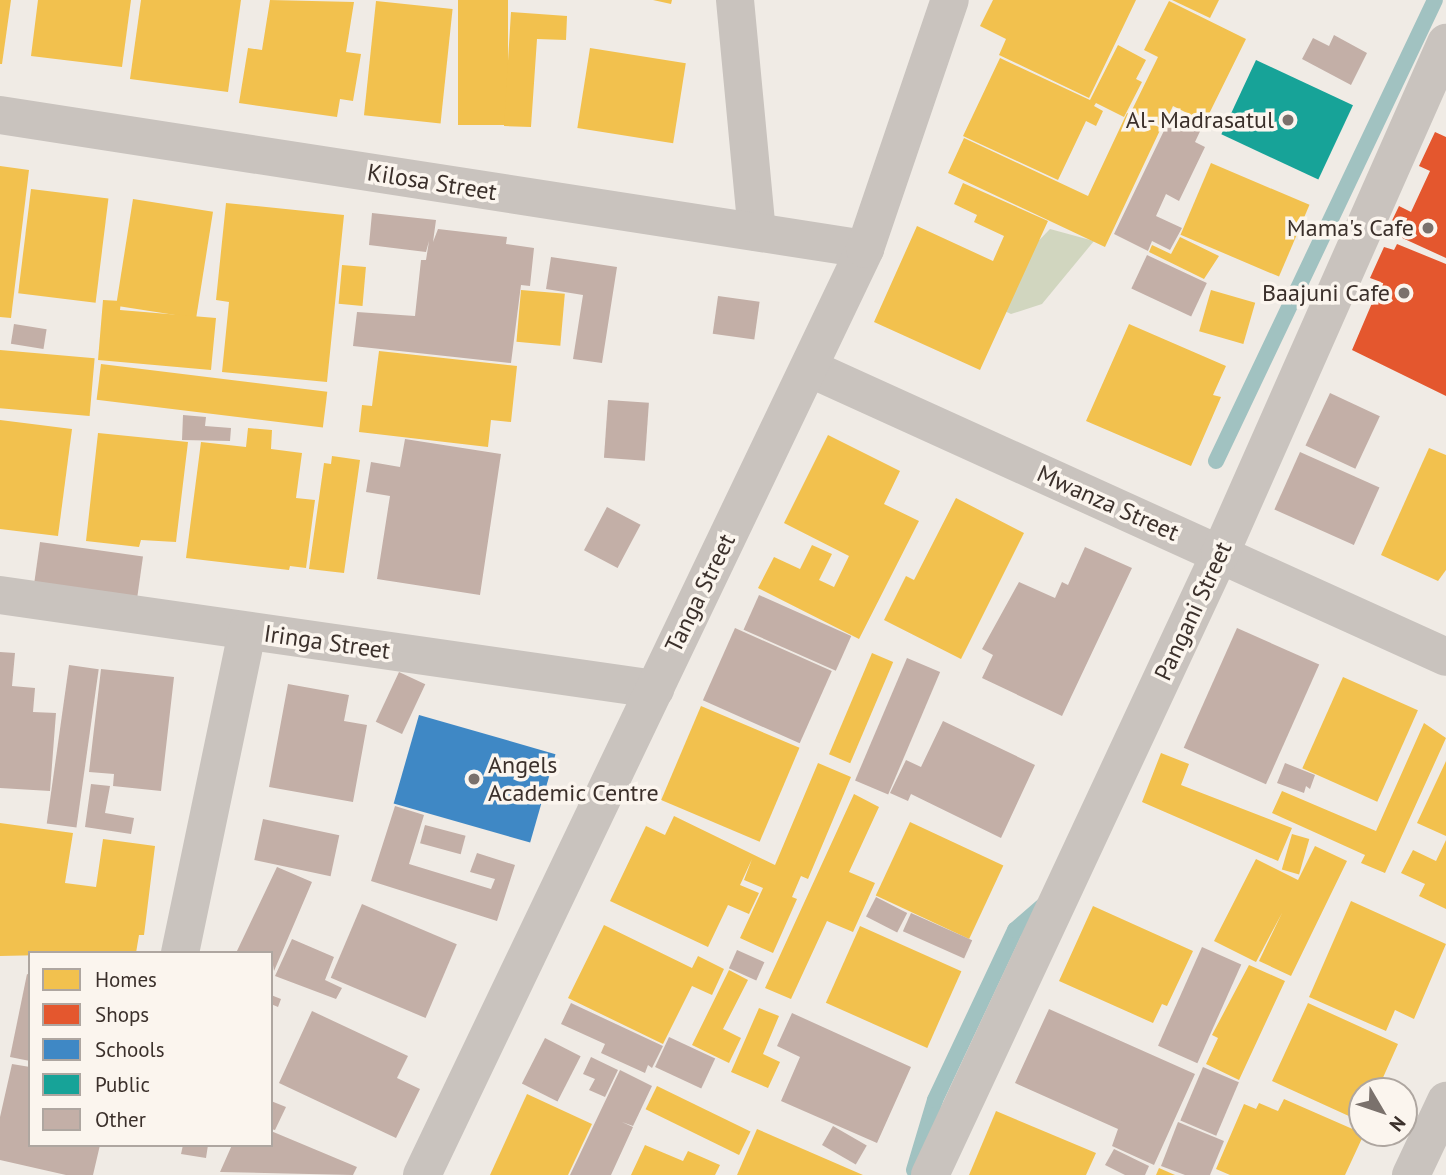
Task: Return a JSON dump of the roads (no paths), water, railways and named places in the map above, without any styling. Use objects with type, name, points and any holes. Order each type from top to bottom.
[{"type":"street","points":[[735,0],[740,91],[757,232]]},
{"type":"street","name":"Tanga Street","points":[[422,1175],[865,249],[950,0]]},
{"type":"street","name":"Pangani Street","points":[[930,1175],[1220,554],[1446,43]]},
{"type":"street","name":"Kilosa Street","points":[[0,115],[865,249]]},
{"type":"street","name":"Mwanza Street","points":[[809,368],[1446,657]]},
{"type":"street","name":"Iringa Street","points":[[0,595],[654,689]]},
{"type":"street","points":[[180,951],[247,631]]},
{"type":"street","points":[[1411,1175],[1446,1101]]},
{"type":"waterway","points":[[1216,461],[1435,0]]},
{"type":"waterway","points":[[914,1170],[935,1100],[1015,930],[1044,905]]},
{"type":"place","name":"Al- Madrasatul","points":[[1288,120]]},
{"type":"place","name":"Mama's Cafe","points":[[1428,228]]},
{"type":"place","name":"Baajuni Cafe","points":[[1404,293]]},
{"type":"place","name":"Angels Academic Centre","points":[[474,779]]}]
